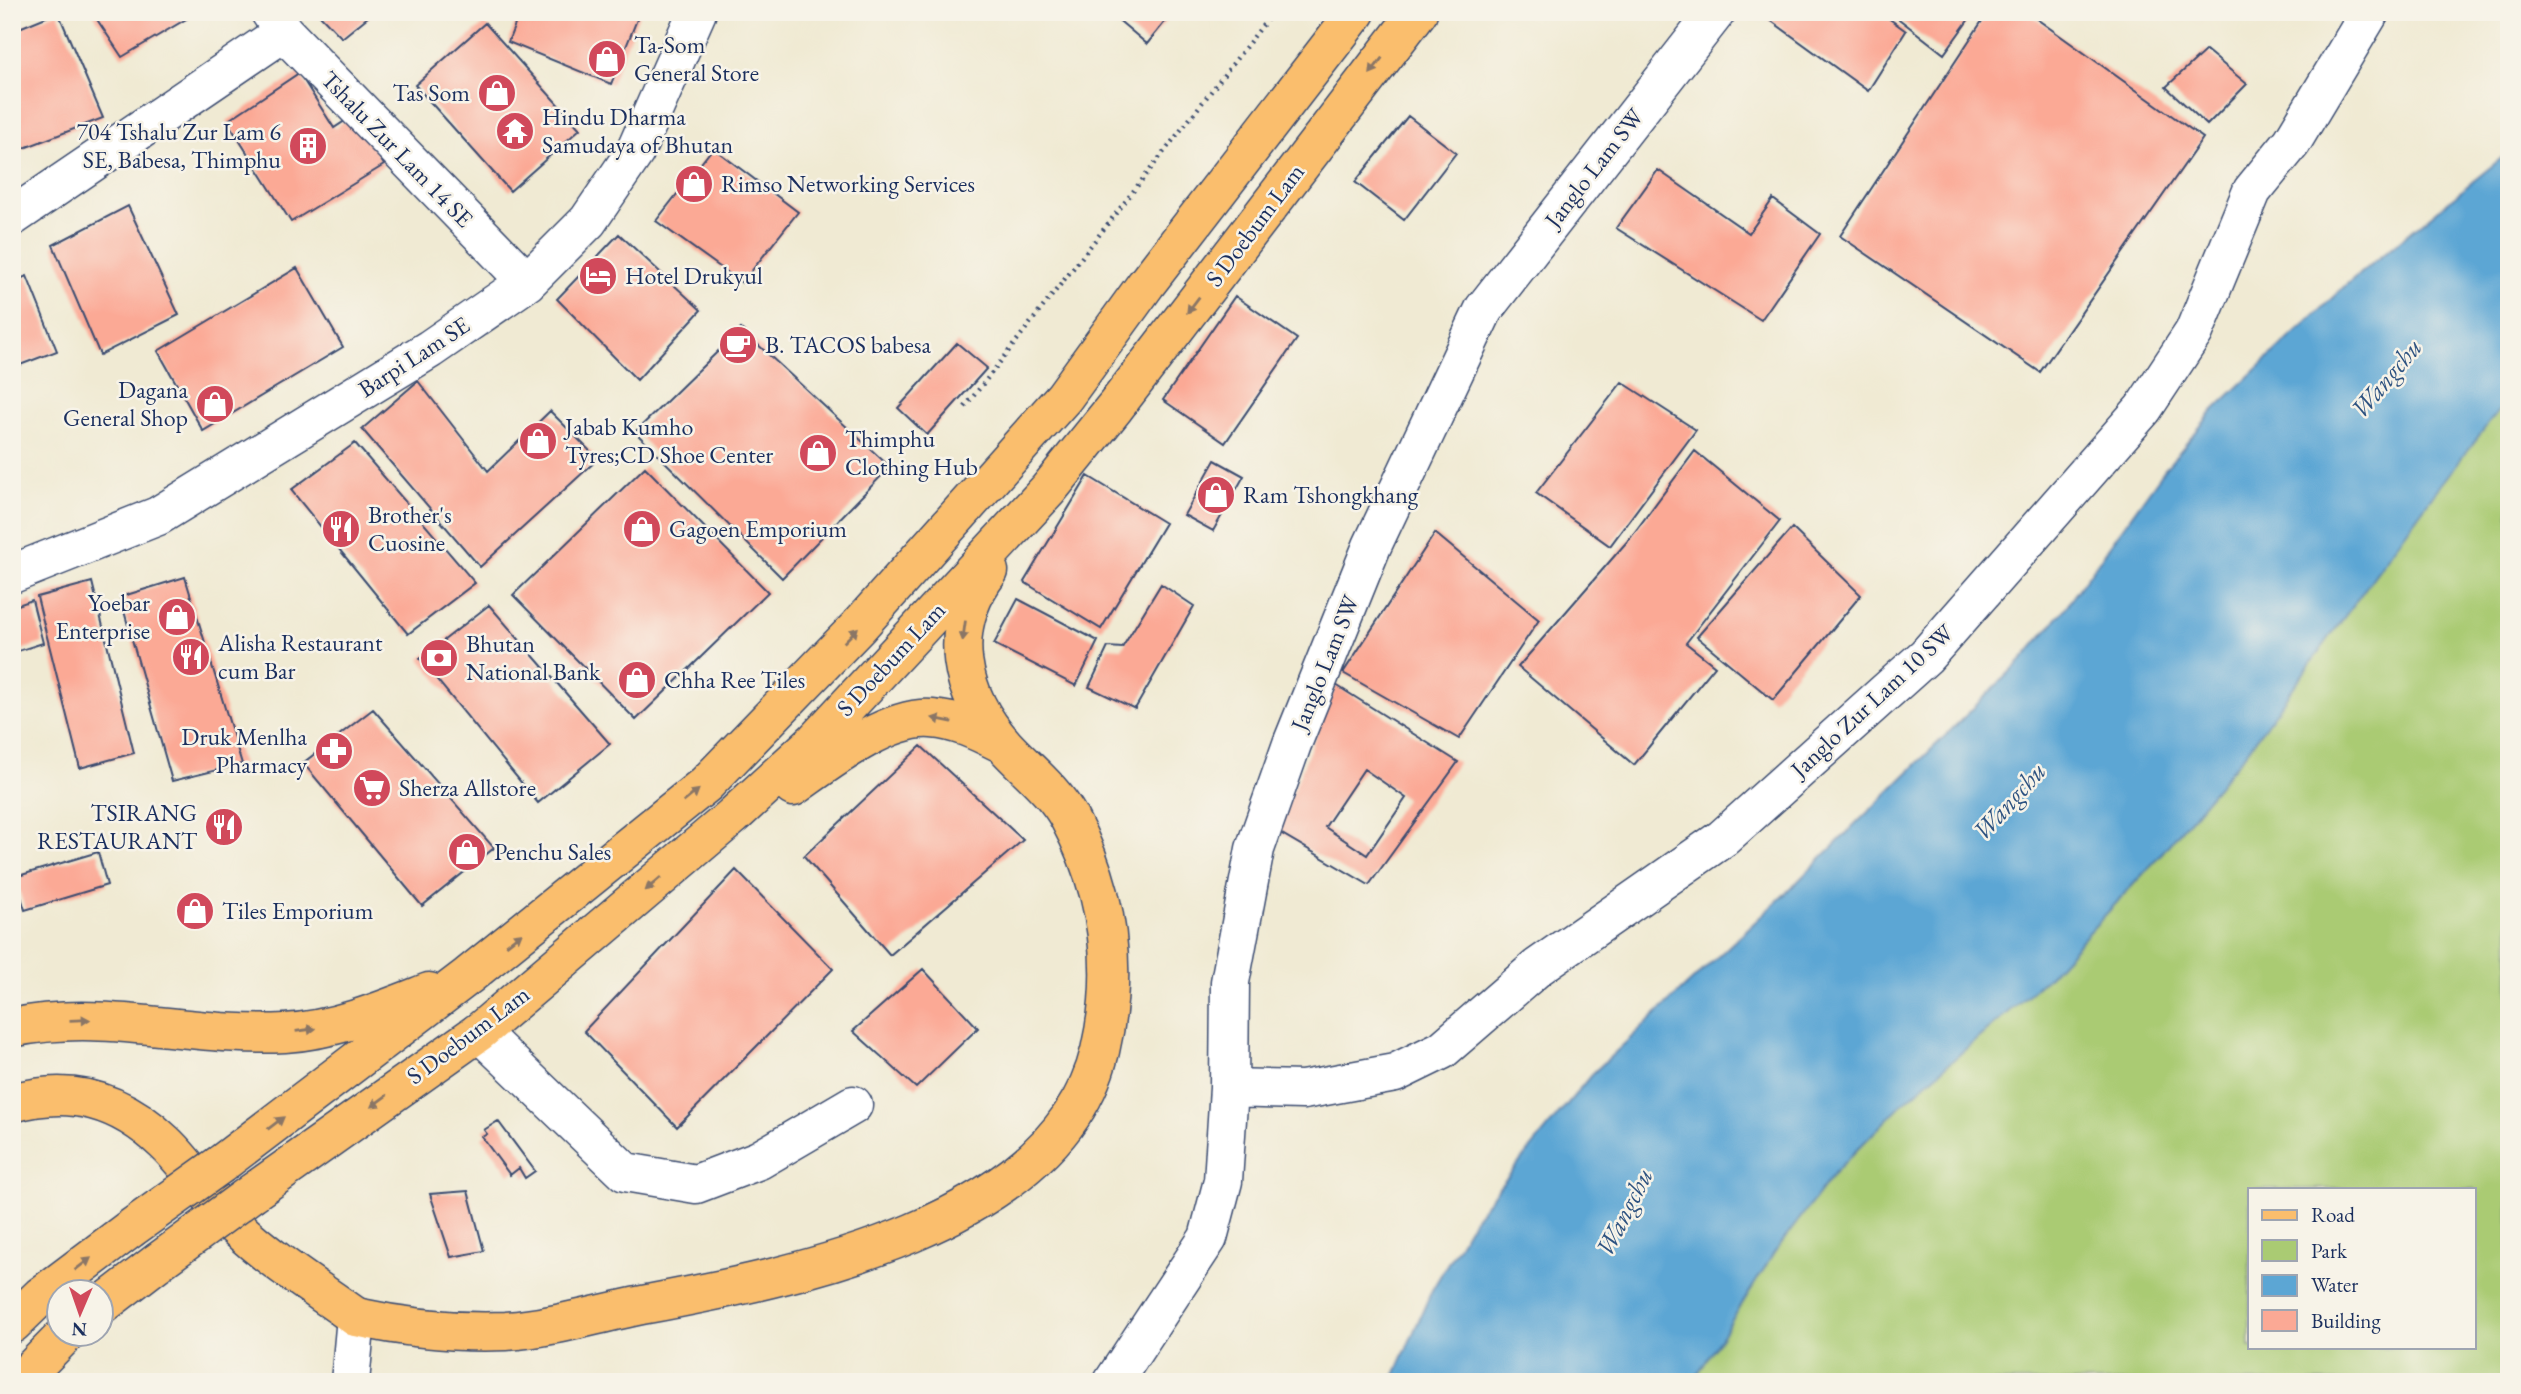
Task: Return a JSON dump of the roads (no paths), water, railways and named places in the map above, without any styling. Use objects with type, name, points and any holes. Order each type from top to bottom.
[{"type":"main road","name":"S Doebum Lam","points":[[12,1324],[41,1296],[221,1164],[468,976],[706,784],[914,567],[1064,397],[1146,284],[1356,12]]},
{"type":"main road","name":"S Doebum Lam","points":[[116,1294],[251,1193],[479,1032],[733,816],[815,741],[1048,490],[1115,407],[1418,12]]},
{"type":"main road","points":[[12,1103],[34,1097],[81,1095],[134,1116],[165,1142],[235,1226],[356,1317],[439,1332],[510,1331],[725,1290],[928,1228],[991,1193],[1037,1156],[1080,1102],[1099,1053],[1110,992],[1108,928],[1093,867],[1067,813],[979,714],[967,682],[961,649],[964,623],[975,589],[1048,490]]},
{"type":"main road","points":[[733,816],[786,792],[834,759],[900,722],[930,718],[966,725],[1004,745]]},
{"type":"main road","points":[[12,1028],[83,1018],[235,1032],[286,1033],[335,1026],[468,976]]},
{"type":"main road","points":[[19,1382],[53,1348]]},
{"type":"street","name":"Barpi Lam SE","points":[[12,574],[158,516],[430,349],[527,282],[588,221],[635,152],[697,12]]},
{"type":"street","name":"Janglo Lam SW","points":[[1113,1382],[1208,1238],[1223,1181],[1229,1088],[1230,982],[1255,849],[1292,744],[1372,546],[1484,309],[1716,12]]},
{"type":"street","name":"Janglo Zur Lam 10 SW","points":[[1229,1088],[1303,1090],[1395,1073],[1442,1049],[1538,967],[1723,838],[1926,656],[2143,409],[2194,332],[2252,191],[2292,142],[2371,12]]},
{"type":"street","name":"Tshalu Zur Lam 14 SE","points":[[277,22],[527,282]]},
{"type":"street","points":[[12,217],[277,22]]},
{"type":"street","points":[[479,1032],[625,1172],[696,1184],[759,1160],[853,1105]]},
{"type":"street","points":[[350,1382],[356,1317]]},
{"type":"water","name":"Wangchu","points":[[2509,152],[2509,397],[2435,492],[2247,751],[2155,861],[2046,979],[1900,1106],[1835,1172],[1774,1253],[1693,1382],[1392,1382],[1432,1290],[1475,1217],[1591,1075],[1787,892],[2023,659],[2060,615],[2165,469],[2214,410],[2348,283]]},
{"type":"place","name":"Ta-Som General Store","points":[[607,59]]},
{"type":"place","name":"Tas Som","points":[[497,93]]},
{"type":"place","name":"Hindu Dharma Samudaya of Bhutan","points":[[515,131]]},
{"type":"place","name":"704 Tshalu Zur Lam 6 SE, Babesa, Thimphu","points":[[308,146]]},
{"type":"place","name":"Rimso Networking Services","points":[[694,184]]},
{"type":"place","name":"Hotel Drukyul","points":[[598,276]]},
{"type":"place","name":"B. TACOS babesa","points":[[738,345]]},
{"type":"place","name":"Dagana General Shop","points":[[215,404]]},
{"type":"place","name":"Jabab Kumho Tyres;CD Shoe Center","points":[[538,441]]},
{"type":"place","name":"Thimphu Clothing Hub","points":[[818,453]]},
{"type":"place","name":"Ram Tshongkhang","points":[[1216,495]]},
{"type":"place","name":"Brother's Cuosine","points":[[341,529]]},
{"type":"place","name":"Gagoen Emporium","points":[[642,529]]},
{"type":"place","name":"Yoebar Enterprise","points":[[177,617]]},
{"type":"place","name":"Alisha Restaurant cum Bar","points":[[191,657]]},
{"type":"place","name":"Bhutan National Bank","points":[[439,658]]},
{"type":"place","name":"Chha Ree Tiles","points":[[637,680]]},
{"type":"place","name":"Druk Menlha Pharmacy","points":[[334,751]]},
{"type":"place","name":"Sherza Allstore","points":[[372,788]]},
{"type":"place","name":"TSIRANG RESTAURANT","points":[[224,827]]},
{"type":"place","name":"Penchu Sales","points":[[467,852]]},
{"type":"place","name":"Tiles Emporium","points":[[195,911]]}]
